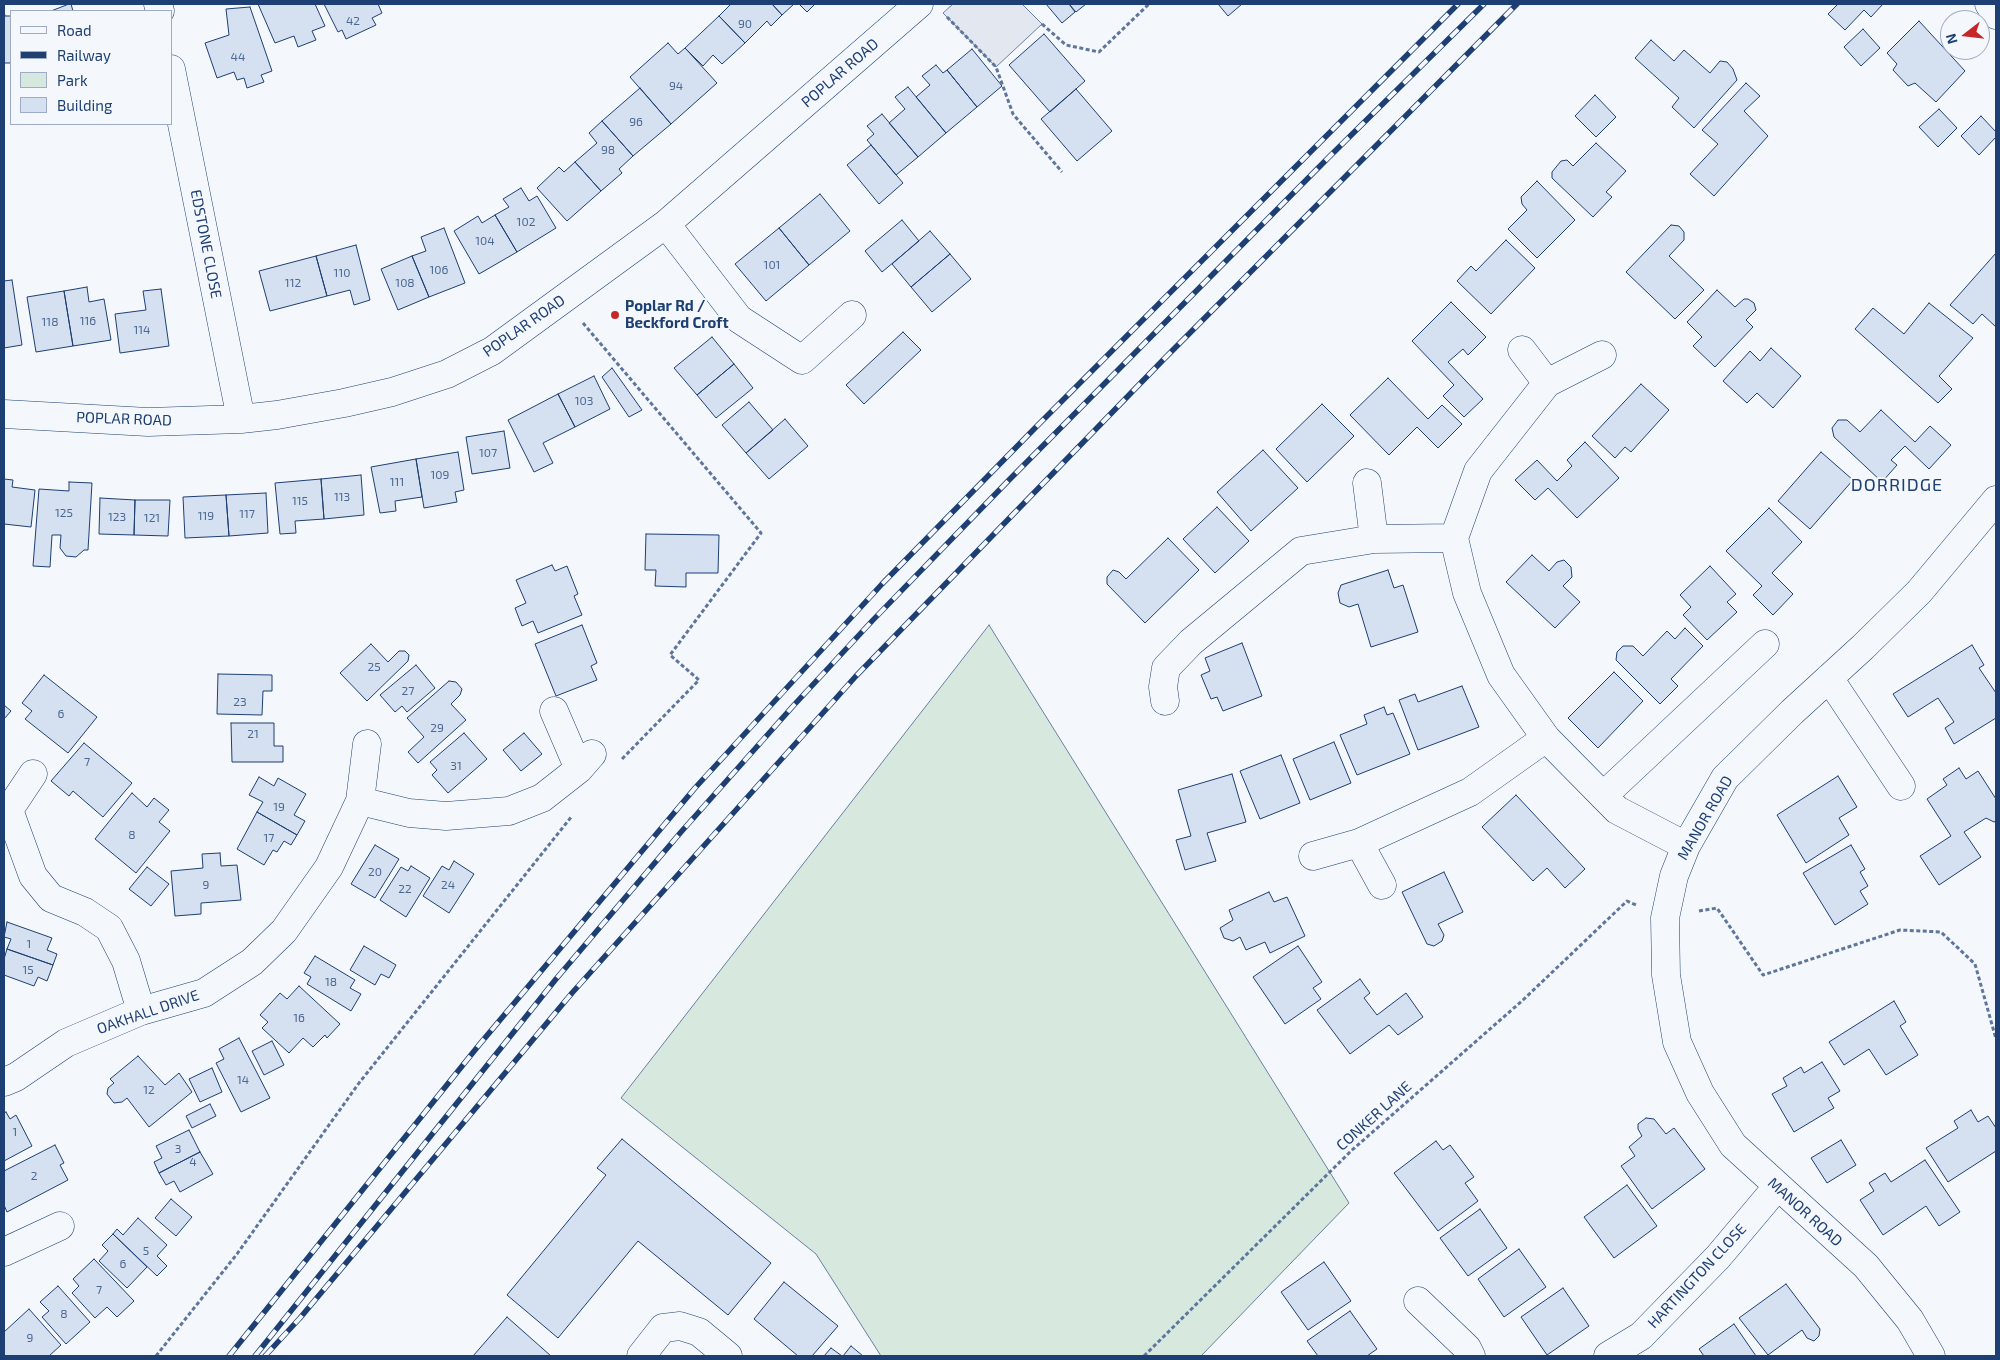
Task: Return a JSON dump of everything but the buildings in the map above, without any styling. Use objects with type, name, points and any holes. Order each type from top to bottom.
[{"type":"street","points":[[1989,4],[1996,15]]},
{"type":"street","name":"POPLAR ROAD","points":[[4,414],[148,422],[277,415],[392,392],[446,374],[492,351],[666,224],[931,8]]},
{"type":"street","name":"EDSTONE CLOSE","points":[[172,74],[241,418]]},
{"type":"street","points":[[666,224],[739,319],[802,360],[852,315]]},
{"type":"street","points":[[1522,350],[1547,383]]},
{"type":"street","points":[[1602,355],[1547,383],[1478,470],[1454,538],[1467,593],[1501,674],[1546,738],[1617,810],[1686,846]]},
{"type":"street","points":[[1368,483],[1374,539]]},
{"type":"street","name":"MANOR ROAD","points":[[1931,1356],[1910,1320],[1866,1266],[1733,1145],[1700,1093],[1677,1042],[1666,975],[1665,918],[1674,876],[1686,846],[1725,778],[1863,648],[1919,592],[1996,500]]},
{"type":"street","points":[[1165,701],[1163,687],[1166,668],[1191,642],[1301,551],[1374,539],[1454,538]]},
{"type":"street","points":[[1603,796],[1765,644]]},
{"type":"street","points":[[1829,678],[1901,786]]},
{"type":"street","points":[[360,801],[409,813],[446,816],[509,810],[542,798],[586,762],[554,711]]},
{"type":"street","points":[[1313,856],[1359,843],[1470,792],[1546,738]]},
{"type":"street","name":"OAKHALL DRIVE","points":[[4,1082],[16,1077],[66,1043],[141,1011],[204,993],[258,956],[284,931],[330,868],[360,801],[367,744]]},
{"type":"street","points":[[33,774],[6,810],[33,876],[51,898],[85,912],[109,928],[126,961],[141,1011]]},
{"type":"street","points":[[1359,843],[1382,885]]},
{"type":"street","name":"HARTINGTON CLOSE","points":[[1608,1356],[1641,1336],[1718,1257],[1777,1187]]},
{"type":"street","points":[[4,1252],[60,1226]]},
{"type":"street","points":[[1418,1301],[1467,1348],[1471,1356]]},
{"type":"street","points":[[641,1356],[663,1328],[680,1326],[699,1332],[728,1356]]},
{"type":"path","points":[[1042,24],[1066,45],[1099,52],[1150,4]]},
{"type":"path","points":[[931,8],[996,67],[1013,114],[1062,172]]},
{"type":"path","points":[[579,319],[761,533],[670,654],[698,680],[620,762]]},
{"type":"path","points":[[156,1356],[237,1254],[359,1083],[575,812]]},
{"type":"path","name":"CONKER LANE","points":[[1144,1356],[1351,1151],[1523,1000],[1627,900]]},
{"type":"path","points":[[1665,918],[1717,908],[1763,975],[1900,930],[1941,932],[1975,964],[1996,1039]]},
{"type":"green space","points":[[989,625],[1349,1203],[1201,1356],[881,1356],[816,1254],[621,1098]]},
{"type":"shaded area","points":[[953,4],[1022,4],[1042,24],[996,67],[943,13]]},
{"type":"railway","points":[[229,1356],[479,1045],[695,788],[882,584],[1458,4]]},
{"type":"railway","points":[[255,1356],[556,979],[681,832],[794,705],[873,620],[1009,480],[1329,157],[1484,4]]},
{"type":"railway","points":[[265,1356],[300,1318],[572,993],[856,676],[1164,359],[1517,4]]},
{"type":"place","name":"Poplar Rd / Beckford Croft","points":[[615,315]]},
{"type":"district","name":"DORRIDGE","points":[[1897,485]]}]
